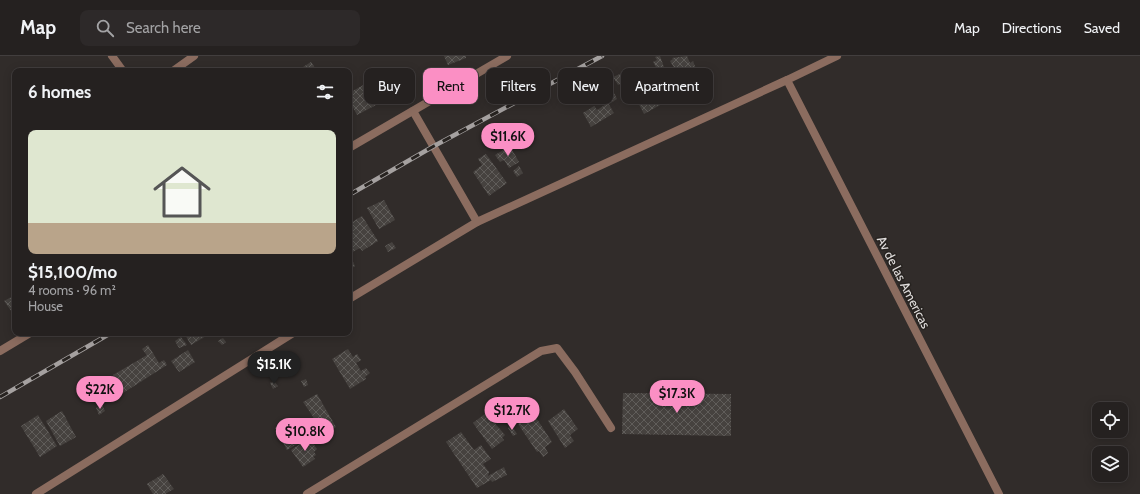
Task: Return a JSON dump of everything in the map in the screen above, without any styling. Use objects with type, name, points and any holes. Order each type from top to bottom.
[{"type":"street","points":[[112,56],[121,68]]},
{"type":"street","points":[[177,68],[194,56]]},
{"type":"street","points":[[352,146],[507,56]]},
{"type":"street","points":[[352,297],[477,222],[837,56]]},
{"type":"street","name":"Av de las Americas","points":[[787,80],[999,494]]},
{"type":"street","points":[[413,111],[477,222]]},
{"type":"street","points":[[0,351],[25,336]]},
{"type":"street","points":[[36,494],[288,336]]},
{"type":"street","points":[[307,494],[541,351],[557,348],[575,372],[611,428]]},
{"type":"building","points":[[444,56],[466,56],[466,58],[448,65]]},
{"type":"building","points":[[660,56],[664,68],[656,68],[653,62],[657,60],[655,57]]},
{"type":"building","points":[[687,56],[690,63],[693,61],[696,68],[674,68],[670,61],[673,59],[672,58]]},
{"type":"building","points":[[311,62],[315,68],[304,68],[303,67]]},
{"type":"building","points":[[620,74],[621,84],[618,85],[613,77]]},
{"type":"building","points":[[364,85],[364,104],[378,104],[357,115],[352,106],[352,91]]},
{"type":"building","points":[[613,91],[617,99],[613,102]]},
{"type":"building","points":[[609,104],[614,113],[591,127],[583,113],[594,106],[597,110]]},
{"type":"building","points":[[639,104],[662,104],[644,114]]},
{"type":"building","points":[[510,146],[519,162],[509,168],[504,160],[500,162],[495,155]]},
{"type":"building","points":[[486,154],[507,183],[489,196],[473,172],[482,165],[478,159]]},
{"type":"building","points":[[519,166],[523,173],[517,177],[513,171]]},
{"type":"building","points":[[384,200],[395,220],[379,229],[367,208]]},
{"type":"building","points":[[362,216],[378,241],[362,251],[360,248],[352,252],[352,222]]},
{"type":"building","points":[[392,242],[396,248],[388,252],[385,246]]},
{"type":"building","points":[[352,262],[355,266],[352,268]]},
{"type":"building","points":[[12,297],[12,312],[4,301]]},
{"type":"building","points":[[186,336],[206,336],[191,345]]},
{"type":"building","points":[[181,337],[187,345],[179,348],[175,341]]},
{"type":"building","points":[[223,338],[226,342],[222,345],[218,341]]},
{"type":"building","points":[[148,345],[159,363],[164,360],[167,365],[123,393],[113,375],[147,355],[142,349]]},
{"type":"building","points":[[348,349],[353,357],[357,354],[361,360],[356,363],[361,371],[366,368],[370,373],[365,377],[366,379],[350,389],[332,359]]},
{"type":"building","points":[[188,350],[195,362],[179,372],[171,361]]},
{"type":"building","points":[[306,379],[308,385],[304,387],[301,381]]},
{"type":"building","points":[[274,381],[278,386],[273,389],[270,383]]},
{"type":"building","points":[[623,393],[731,394],[731,436],[622,434]]},
{"type":"building","points":[[317,394],[336,427],[325,434],[303,402]]},
{"type":"building","points":[[102,405],[105,411],[99,415],[96,408]]},
{"type":"building","points":[[564,409],[578,429],[570,435],[574,441],[565,448],[548,421]]},
{"type":"building","points":[[62,411],[76,437],[60,446],[46,421]]},
{"type":"building","points":[[486,413],[505,435],[502,438],[504,440],[492,449],[473,423]]},
{"type":"building","points":[[533,413],[552,442],[545,447],[548,453],[543,457],[539,451],[537,452],[518,424]]},
{"type":"building","points":[[38,415],[57,446],[40,457],[21,426]]},
{"type":"building","points":[[292,419],[297,427],[303,426],[307,432],[301,433],[305,440],[287,450],[275,428]]},
{"type":"building","points":[[512,426],[517,434],[513,436],[508,428]]},
{"type":"building","points":[[461,432],[474,450],[481,445],[491,459],[483,464],[489,472],[488,476],[504,467],[507,475],[492,482],[491,480],[477,488],[446,442]]},
{"type":"building","points":[[310,439],[317,449],[314,452],[316,455],[313,457],[315,459],[303,467],[291,450],[305,440],[306,442]]},
{"type":"building","points":[[163,474],[174,489],[165,494],[153,494],[147,484]]},
{"type":"railway","points":[[352,193],[434,146],[602,56]]},
{"type":"railway","points":[[0,397],[106,336]]}]
